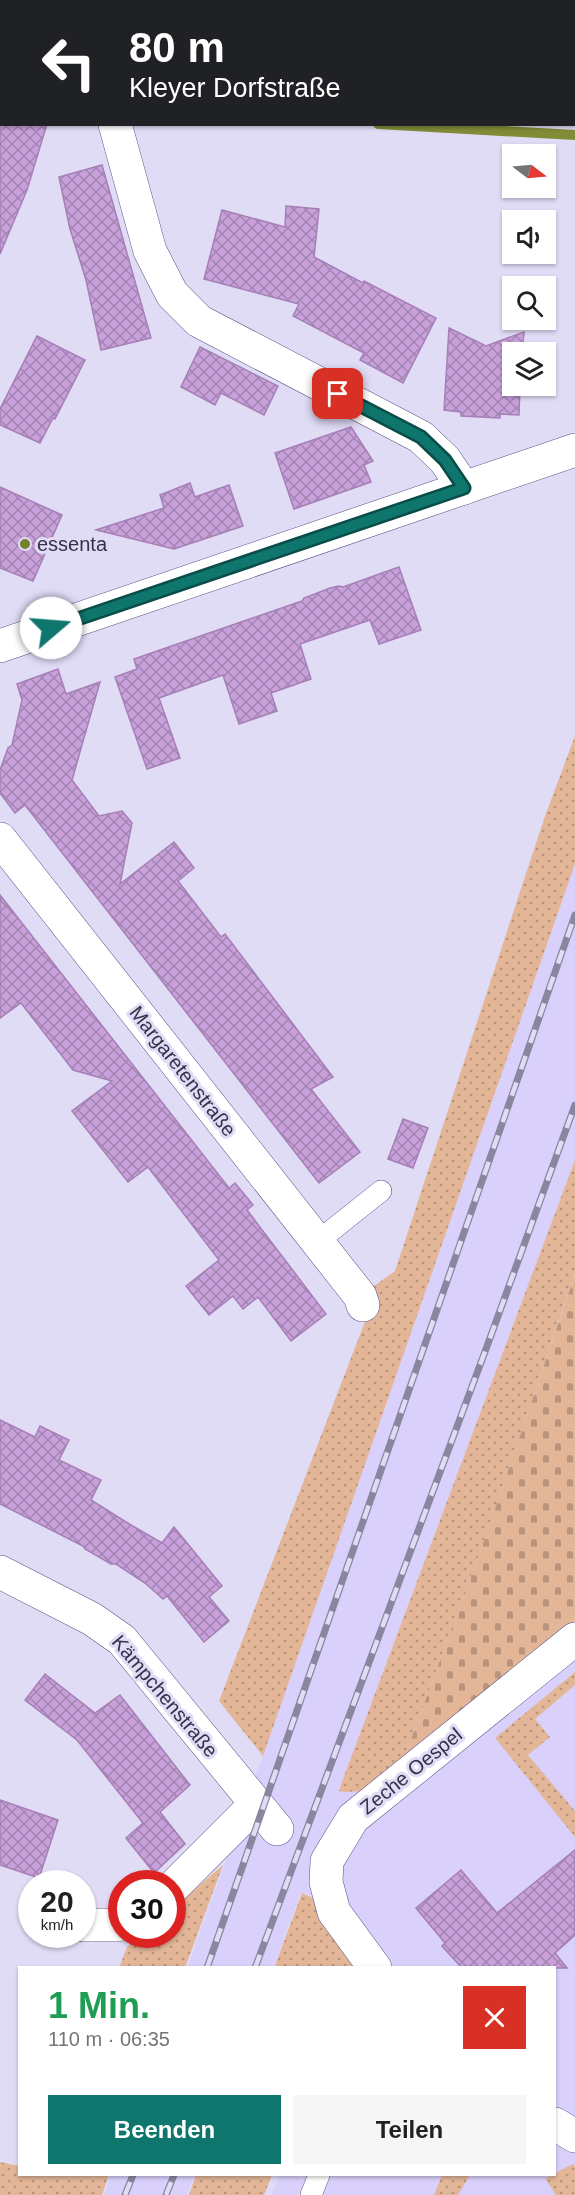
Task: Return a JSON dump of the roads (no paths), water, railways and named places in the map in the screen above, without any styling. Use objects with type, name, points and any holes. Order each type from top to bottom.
[{"type":"street","points":[[116,126],[150,251],[172,294],[199,321],[421,437],[445,460],[464,488]]},
{"type":"street","points":[[0,646],[575,450]]},
{"type":"street","name":"Margaretenstraße","points":[[0,839],[360,1296],[363,1305]]},
{"type":"street","name":"Kämpchenstraße","points":[[0,1572],[92,1619],[122,1640],[277,1829]]},
{"type":"street","name":"Zeche Oespel","points":[[374,1966],[334,1912],[326,1882],[327,1861],[353,1818],[575,1639]]},
{"type":"street","points":[[186,1874],[255,1805]]},
{"type":"street","points":[[556,2125],[575,2136]]},
{"type":"lane","points":[[317,1242],[381,1191]]},
{"type":"lane","points":[[311,2195],[319,2176]]},
{"type":"waterway","points":[[414,126],[575,135]]},
{"type":"railway","points":[[208,1966],[575,915]]},
{"type":"railway","points":[[256,1966],[575,1105]]},
{"type":"railway","points":[[125,2195],[133,2176]]},
{"type":"railway","points":[[166,2195],[174,2176]]},
{"type":"place","name":"essenta","points":[[25,544]]}]
